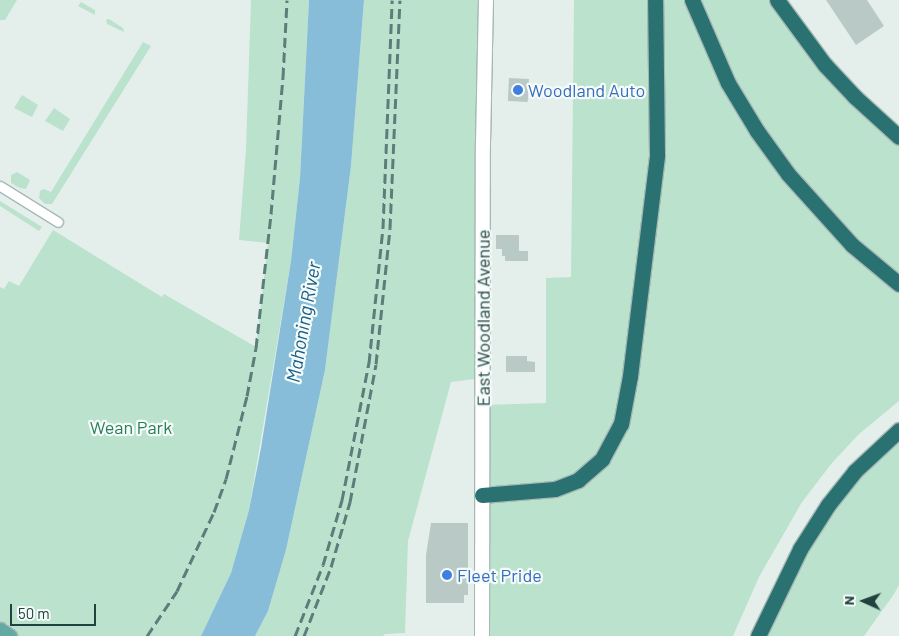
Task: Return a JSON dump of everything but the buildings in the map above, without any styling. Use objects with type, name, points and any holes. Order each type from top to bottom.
[{"type":"highway","points":[[482,495],[555,489],[578,480],[602,460],[621,424],[630,376],[657,155],[655,0]]},
{"type":"highway","points":[[692,0],[713,51],[756,131],[788,174],[852,245],[899,284]]},
{"type":"highway","points":[[777,0],[825,65],[855,97],[899,137]]},
{"type":"highway","points":[[758,636],[800,550],[828,505],[855,471],[899,430]]},
{"type":"main road","name":"East Woodland Avenue","points":[[482,636],[486,0]]},
{"type":"main road","points":[[0,630],[9,636]]},
{"type":"street","points":[[0,186],[58,222]]},
{"type":"green space","points":[[0,0],[17,0],[5,20],[0,20]]},
{"type":"green space","name":"Wean Park","points":[[251,0],[309,0],[300,178],[291,261],[249,510],[231,573],[201,636],[0,636],[0,287],[4,289],[9,281],[19,286],[53,230],[162,297],[164,294],[256,347],[268,243],[239,240],[246,149]]},
{"type":"green space","points":[[364,0],[486,0],[482,378],[451,382],[408,541],[405,633],[385,634],[383,636],[255,636],[268,611],[286,550],[325,370],[351,166]]},
{"type":"green space","points":[[574,0],[777,0],[899,137],[899,401],[859,434],[832,463],[802,502],[759,577],[733,636],[482,636],[482,405],[546,403],[546,278],[571,277]]},
{"type":"green space","points":[[81,2],[95,10],[95,15],[78,6]]},
{"type":"green space","points":[[109,19],[123,28],[124,32],[107,24],[106,20]]},
{"type":"green space","points":[[143,42],[151,46],[52,204],[45,204],[39,198],[40,191],[44,189],[51,192]]},
{"type":"green space","points":[[22,95],[38,105],[32,117],[14,108]]},
{"type":"green space","points":[[54,108],[70,119],[63,131],[45,121]]},
{"type":"green space","points":[[17,172],[30,180],[26,189],[11,183],[11,175]]},
{"type":"green space","points":[[0,201],[42,227],[39,231],[0,206]]},
{"type":"green space","points":[[899,430],[899,585],[894,594],[864,636],[758,636],[814,526]]},
{"type":"water","name":"Mahoning River","points":[[309,0],[364,0],[351,166],[325,370],[286,550],[268,611],[255,636],[201,636],[231,573],[249,510],[261,448],[291,261],[300,178]]},
{"type":"railway","points":[[147,636],[177,591],[214,512],[226,479],[247,396],[256,348],[271,214],[283,77],[287,0]]},
{"type":"railway","points":[[295,636],[323,565],[342,500],[369,363],[383,228],[392,0]]},
{"type":"railway","points":[[304,636],[331,567],[350,502],[376,364],[390,228],[400,0]]},
{"type":"place","name":"Woodland Auto","points":[[518,90]]},
{"type":"place","name":"Fleet Pride","points":[[447,575]]}]
